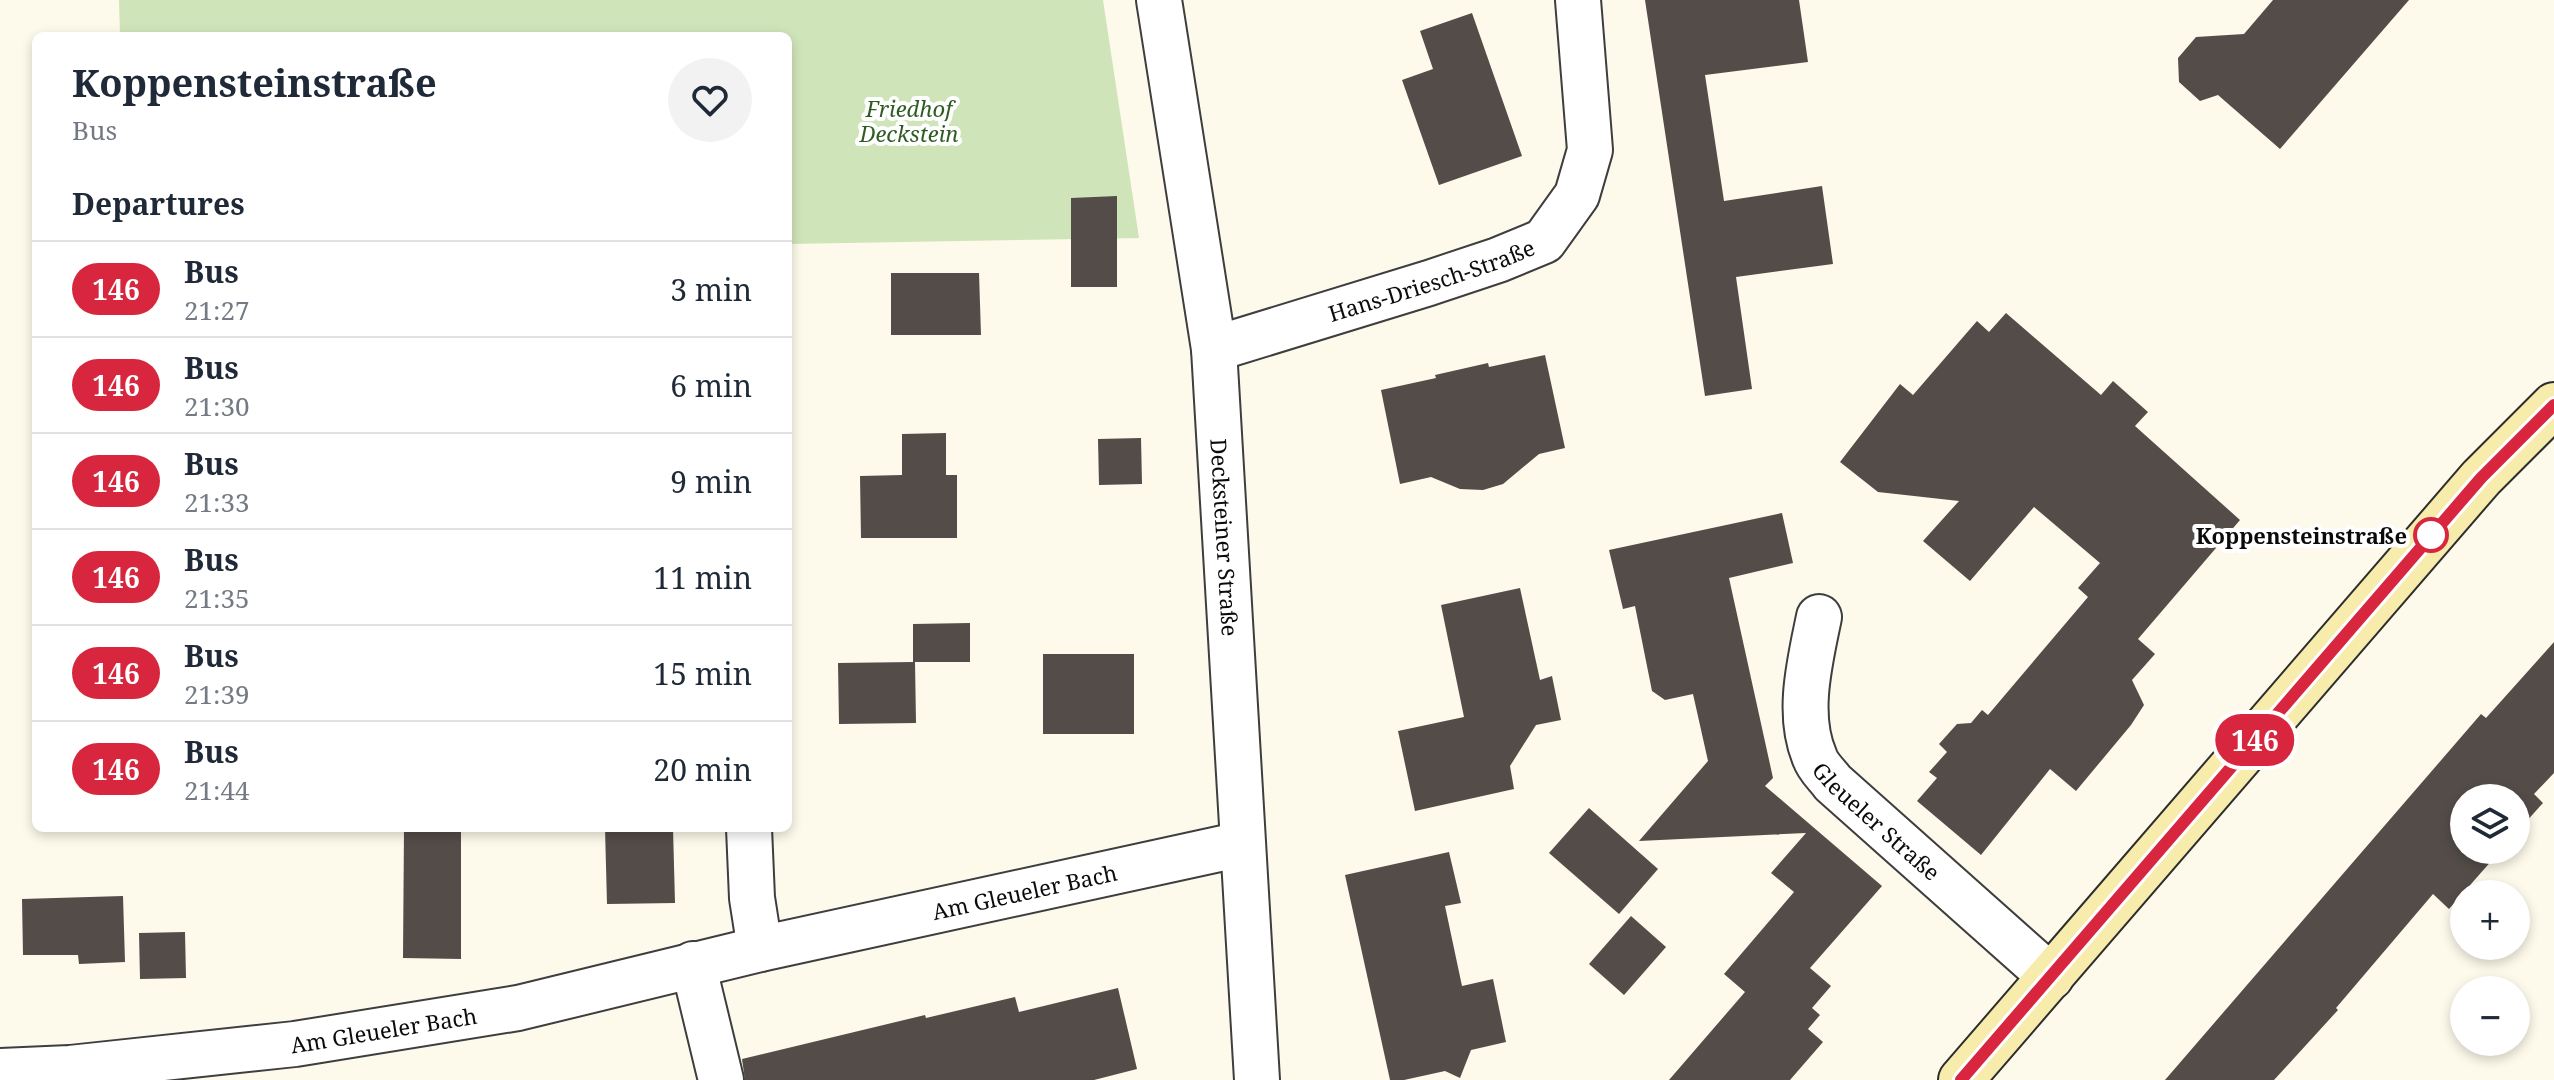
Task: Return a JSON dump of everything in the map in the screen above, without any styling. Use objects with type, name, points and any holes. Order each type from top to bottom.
[{"type":"main road","points":[[1961,1080],[2481,478],[2554,405]]},
{"type":"street","name":"Decksteiner Straße","points":[[1159,0],[1214,349],[1257,1080]]},
{"type":"street","name":"Hans-Driesch-Straße","points":[[1214,349],[1429,283],[1544,241],[1577,195],[1590,150],[1578,0]]},
{"type":"street","name":"Gleueler Straße","points":[[1819,617],[1809,664],[1805,724],[1815,760],[1833,783],[2051,977]]},
{"type":"street","points":[[749,832],[752,898],[760,949]]},
{"type":"street","name":"Am Gleueler Bach","points":[[0,1071],[70,1068],[295,1044],[518,1008],[693,964],[1242,844]]},
{"type":"street","points":[[693,964],[721,1080]]},
{"type":"green space","name":"Friedhof Deckstein","points":[[119,0],[1103,0],[1139,238],[792,244],[792,32],[120,32]]},
{"type":"building","points":[[1645,0],[1799,0],[1808,62],[1705,75],[1724,201],[1822,186],[1833,264],[1736,277],[1752,389],[1705,396]]},
{"type":"building","points":[[2273,0],[2409,0],[2280,149],[2218,95],[2200,101],[2179,82],[2178,58],[2196,37],[2244,34]]},
{"type":"building","points":[[1472,13],[1522,156],[1439,185],[1402,80],[1433,69],[1420,31]]},
{"type":"building","points":[[1117,196],[1117,287],[1071,287],[1071,198]]},
{"type":"building","points":[[891,273],[979,273],[981,335],[891,335]]},
{"type":"building","points":[[2006,313],[2101,395],[2113,381],[2148,412],[2135,426],[2240,520],[2138,639],[2155,654],[2132,680],[2144,705],[2131,725],[2076,791],[2050,769],[1981,855],[1917,801],[1937,778],[1929,772],[1947,752],[1939,744],[1957,724],[1971,723],[1982,710],[1988,715],[2088,597],[2078,588],[2100,563],[2034,507],[1970,581],[1923,541],[1959,501],[1878,492],[1840,462],[1900,384],[1913,395],[1977,321],[1989,332]]},
{"type":"building","points":[[1545,355],[1565,448],[1539,454],[1503,484],[1483,490],[1460,489],[1431,477],[1400,484],[1381,390],[1488,363],[1489,367]]},
{"type":"building","points":[[946,433],[946,475],[957,475],[957,538],[861,538],[860,476],[902,475],[902,434]]},
{"type":"building","points":[[1141,438],[1142,484],[1099,485],[1098,439]]},
{"type":"building","points":[[1782,513],[1793,563],[1729,578],[1773,778],[1765,786],[1882,886],[1810,968],[1831,986],[1812,1008],[1820,1015],[1808,1029],[1823,1042],[1790,1080],[1669,1080],[1745,992],[1724,974],[1794,892],[1771,873],[1806,833],[1639,841],[1708,761],[1693,694],[1665,700],[1652,691],[1635,606],[1623,609],[1609,550]]},
{"type":"building","points":[[1520,588],[1540,680],[1552,676],[1561,720],[1536,725],[1510,766],[1514,789],[1415,811],[1398,731],[1464,717],[1441,605]]},
{"type":"building","points":[[970,623],[970,662],[915,662],[916,723],[839,724],[838,663],[913,662],[913,624]]},
{"type":"building","points":[[2554,642],[2554,773],[2534,794],[2543,803],[2530,817],[2530,784],[2450,784],[2450,864],[2489,864],[2475,880],[2450,880],[2449,909],[2433,894],[2336,1008],[2338,1010],[2274,1080],[2165,1080],[2481,714],[2486,718]]},
{"type":"building","points":[[1043,654],[1134,654],[1134,734],[1043,734]]},
{"type":"building","points":[[1589,808],[1658,869],[1619,914],[1549,853]]},
{"type":"building","points":[[404,832],[461,832],[461,959],[403,958]]},
{"type":"building","points":[[605,832],[673,832],[675,903],[607,904]]},
{"type":"building","points":[[1449,852],[1461,903],[1445,906],[1462,986],[1493,979],[1506,1042],[1471,1050],[1460,1078],[1445,1071],[1390,1080],[1345,875]]},
{"type":"building","points":[[123,896],[125,962],[79,964],[78,955],[23,955],[22,899]]},
{"type":"building","points":[[1631,916],[1666,947],[1624,995],[1589,964]]},
{"type":"building","points":[[185,932],[186,978],[140,979],[139,933]]},
{"type":"building","points":[[1118,988],[1137,1069],[1094,1080],[745,1080],[742,1059],[1015,997],[1019,1012]]},
{"type":"bus line","name":"146","points":[[1961,1080],[2481,478],[2554,405]]},
{"type":"place","name":"Koppensteinstraße","points":[[2431,535]]}]
